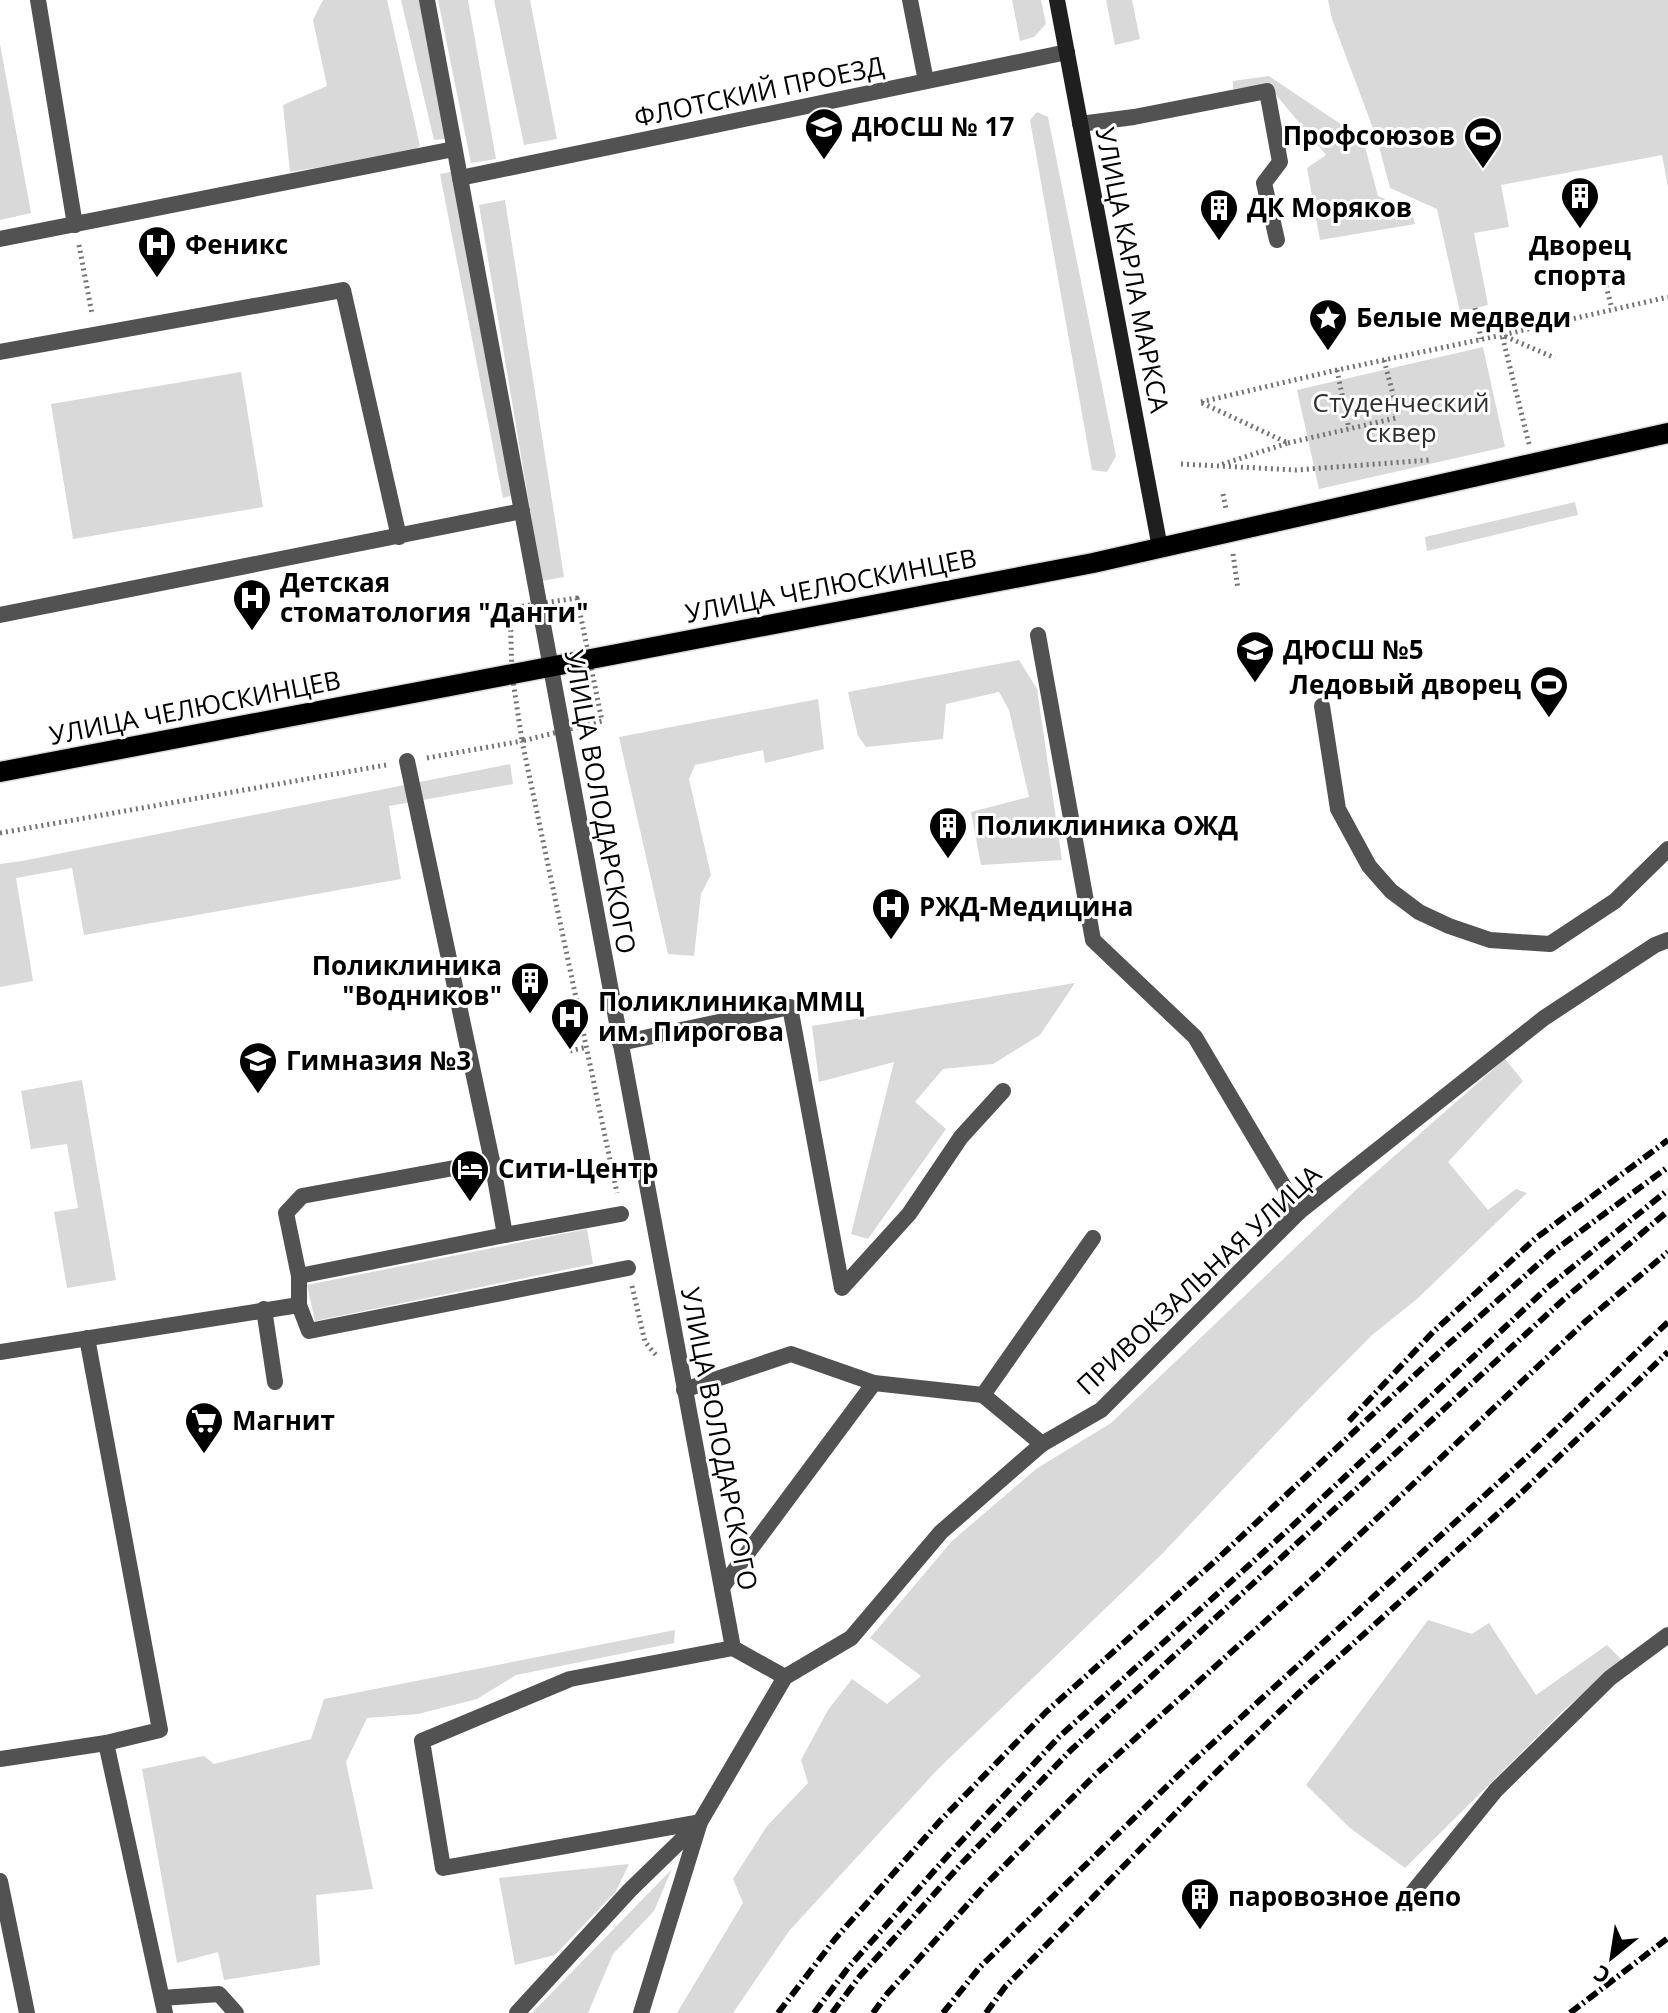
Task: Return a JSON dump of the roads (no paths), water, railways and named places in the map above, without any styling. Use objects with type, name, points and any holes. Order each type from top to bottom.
[{"type":"main road","name":"УЛИЦА ЧЕЛЮСКИНЦЕВ","points":[[0,772],[1093,563],[1668,433]]},
{"type":"street","points":[[38,0],[75,225]]},
{"type":"street","name":"УЛИЦА ВОЛОДАРСКОГО","points":[[427,0],[733,1648]]},
{"type":"street","points":[[910,0],[926,81]]},
{"type":"street","name":"УЛИЦА КАРЛА МАРКСА","points":[[1057,0],[1160,548]]},
{"type":"street","name":"ФЛОТСКИЙ ПРОЕЗД","points":[[460,178],[1067,52]]},
{"type":"street","points":[[1080,124],[1134,117],[1267,91],[1280,162],[1264,183],[1277,240]]},
{"type":"street","points":[[0,239],[454,149]]},
{"type":"street","points":[[0,352],[343,290],[399,537]]},
{"type":"street","points":[[0,615],[522,511]]},
{"type":"street","points":[[1038,635],[1093,940],[1195,1037],[1299,1212]]},
{"type":"street","points":[[1322,706],[1338,809],[1369,866],[1391,891],[1419,912],[1449,926],[1490,940],[1550,944],[1615,901],[1668,849]]},
{"type":"street","points":[[407,761],[505,1235]]},
{"type":"street","name":"ПРИВОКЗАЛЬНАЯ УЛИЦА","points":[[785,1677],[851,1638],[941,1532],[1042,1444],[1101,1410],[1299,1212],[1544,1018],[1655,945],[1668,940]]},
{"type":"street","points":[[620,1043],[790,1007],[842,1288],[909,1214],[961,1137],[1003,1091]]},
{"type":"street","points":[[492,1161],[302,1196],[286,1213],[299,1276],[299,1305],[309,1331],[628,1268]]},
{"type":"street","points":[[299,1276],[621,1214]]},
{"type":"street","points":[[983,1395],[1093,1238]]},
{"type":"street","points":[[0,1352],[299,1305]]},
{"type":"street","points":[[264,1309],[275,1382]]},
{"type":"street","points":[[0,1759],[106,1743],[160,1730],[87,1338]]},
{"type":"street","points":[[684,1390],[791,1354],[874,1383],[983,1395],[1042,1444]]},
{"type":"street","points":[[723,1586],[874,1383]]},
{"type":"street","points":[[1404,1903],[1496,1790],[1610,1678],[1668,1635]]},
{"type":"street","points":[[641,2013],[700,1822],[785,1677],[733,1648],[570,1679],[422,1741],[443,1868],[700,1822]]},
{"type":"street","points":[[106,1743],[163,2005],[219,1994],[236,2013]]},
{"type":"street","points":[[517,2013],[630,1890],[700,1822]]},
{"type":"street","points":[[0,1881],[27,2013]]},
{"type":"railway","points":[[1349,1421],[1433,1332],[1536,1238],[1668,1140]]},
{"type":"railway","points":[[778,2013],[835,1939],[939,1822],[1046,1712],[1551,1253],[1668,1167]]},
{"type":"railway","points":[[814,2013],[848,1968],[1059,1737],[1288,1530],[1548,1287],[1668,1190]]},
{"type":"railway","points":[[832,2013],[860,1976],[963,1862],[1071,1750],[1563,1300],[1668,1211]]},
{"type":"railway","points":[[873,2013],[986,1884],[1096,1774],[1321,1571],[1586,1321],[1668,1252]]},
{"type":"railway","points":[[943,2013],[980,1967],[1191,1763],[1529,1455],[1668,1322]]},
{"type":"railway","points":[[986,2013],[1005,1987],[1208,1780],[1304,1688],[1522,1492],[1668,1352]]},
{"type":"railway","points":[[1570,2013],[1668,1938]]},
{"type":"place","name":"ДЮСШ № 17","points":[[824,161]]},
{"type":"place","name":"Профсоюзов","points":[[1483,170]]},
{"type":"place","name":"Дворец спорта","points":[[1580,230]]},
{"type":"place","name":"ДК Моряков","points":[[1219,242]]},
{"type":"place","name":"Феникс","points":[[157,279]]},
{"type":"place","name":"Белые медведи","points":[[1328,352]]},
{"type":"place","name":"Детская стоматология \"Данти\"","points":[[252,632]]},
{"type":"place","name":"ДЮСШ №5","points":[[1255,684]]},
{"type":"place","name":"Ледовый дворец","points":[[1549,719]]},
{"type":"place","name":"Поликлиника ОЖД","points":[[948,860]]},
{"type":"place","name":"РЖД-Медицина","points":[[891,941]]},
{"type":"place","name":"Поликлиника \"Водников\"","points":[[530,1015]]},
{"type":"place","name":"Поликлиника ММЦ им. Пирогова","points":[[570,1051]]},
{"type":"place","name":"Гимназия №3","points":[[258,1095]]},
{"type":"place","name":"Сити-Центр","points":[[470,1203]]},
{"type":"place","name":"Магнит","points":[[204,1455]]},
{"type":"place","name":"паровозное депо","points":[[1200,1931]]},
{"type":"park label","name":"Студенческий сквер","points":[[1401,418]]}]
